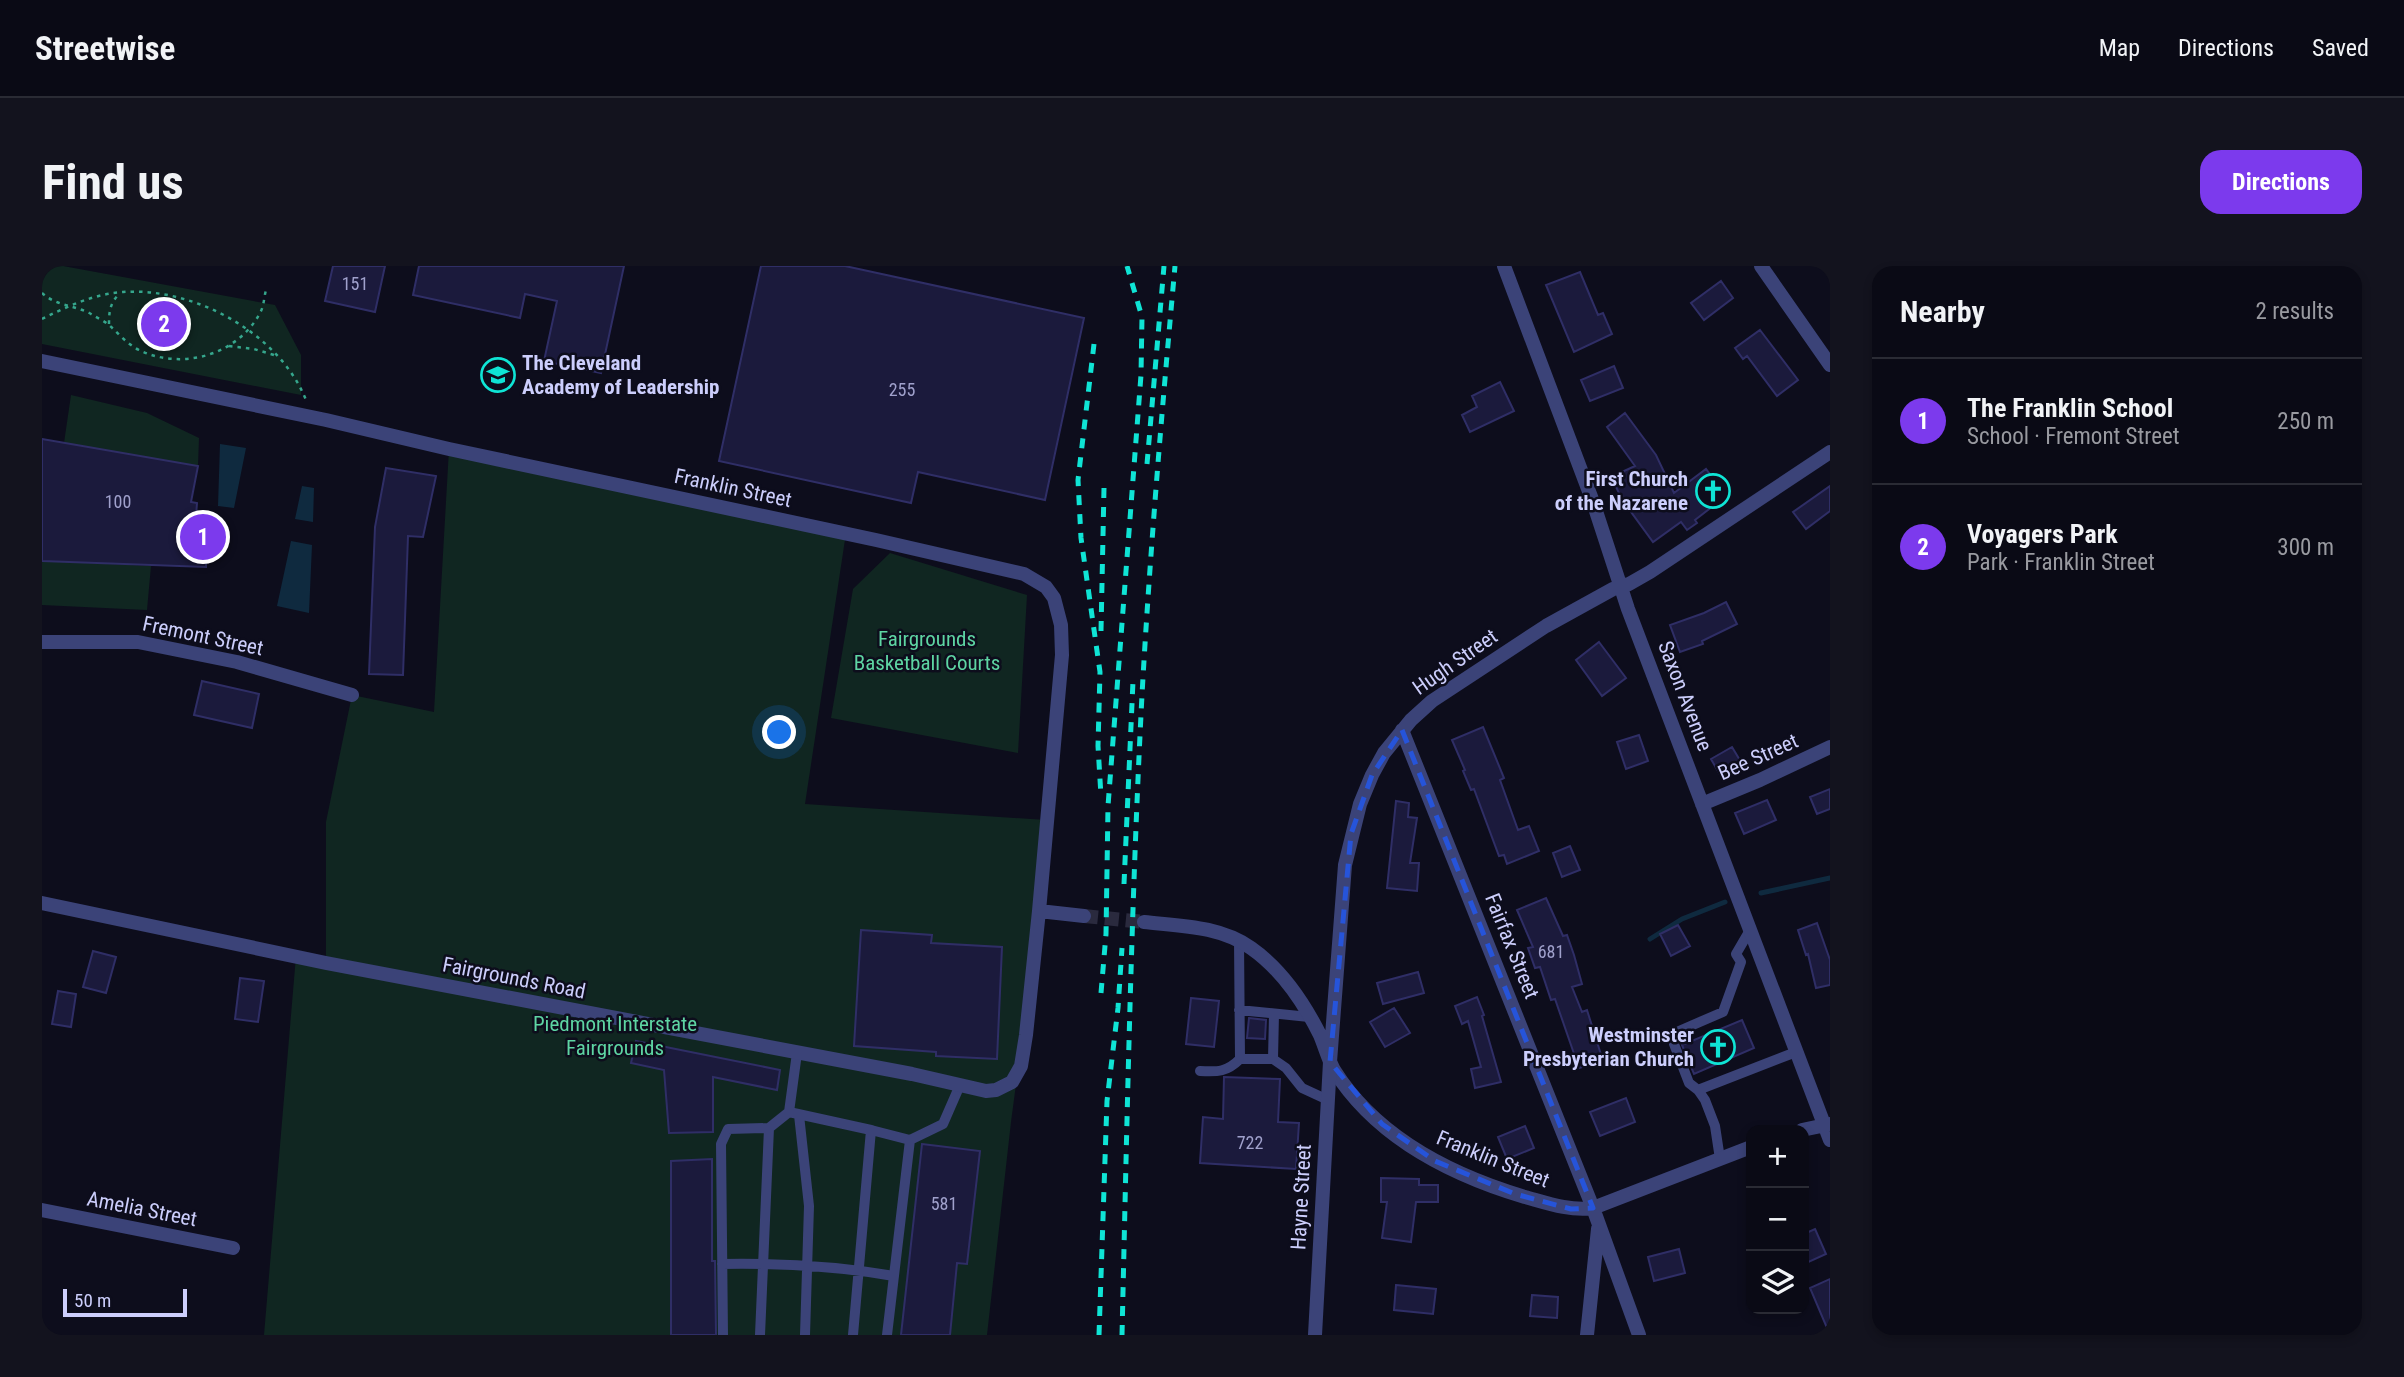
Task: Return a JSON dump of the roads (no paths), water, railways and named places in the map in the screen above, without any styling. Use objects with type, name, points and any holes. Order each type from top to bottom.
[{"type":"street","name":"Saxon Avenue","points":[[1504,266],[1702,804],[1827,1124],[1830,1140]]},
{"type":"street","points":[[1762,266],[1830,365]]},
{"type":"street","name":"Franklin Street","points":[[42,361],[326,419],[449,449],[876,540],[1036,579],[1054,597],[1059,610],[1062,655],[1039,911]]},
{"type":"street","name":"Hugh Street","points":[[1330,1062],[1345,865],[1351,834],[1372,775],[1384,753],[1402,730],[1432,701],[1546,626],[1650,572],[1830,452]]},
{"type":"street","name":"Fremont Street","points":[[42,642],[138,642],[237,662],[352,695]]},
{"type":"street","name":"Fairfax Street","points":[[1402,730],[1593,1208],[1639,1335]]},
{"type":"street","name":"Bee Street","points":[[1702,804],[1830,747]]},
{"type":"street","name":"Fairgrounds Road","points":[[42,903],[326,963],[986,1091],[1004,1087],[1017,1074],[1026,1035],[1039,911]]},
{"type":"street","points":[[1039,911],[1084,916]]},
{"type":"street","name":"Franklin Street","points":[[1144,922],[1215,930],[1239,940],[1265,958],[1292,990],[1320,1036],[1330,1062],[1357,1100],[1382,1124],[1435,1161],[1524,1197],[1571,1209],[1593,1208],[1746,1149]]},
{"type":"street","name":"Hayne Street","points":[[1315,1335],[1330,1062]]},
{"type":"street","points":[[1809,1128],[1827,1124]]},
{"type":"street","name":"Amelia Street","points":[[42,1210],[233,1248]]},
{"type":"street","points":[[1587,1335],[1599,1224]]},
{"type":"lane","points":[[1720,1159],[1715,1126],[1698,1090],[1689,1083],[1674,1044],[1679,1031],[1723,1012],[1741,962],[1736,954],[1750,930]]},
{"type":"lane","points":[[1239,940],[1240,1059]]},
{"type":"lane","points":[[1238,1010],[1308,1017]]},
{"type":"lane","points":[[1273,1059],[1274,1014]]},
{"type":"lane","points":[[1698,1090],[1797,1052]]},
{"type":"lane","points":[[797,1053],[794,1114],[809,1206],[805,1335]]},
{"type":"lane","points":[[1200,1071],[1231,1068],[1240,1059],[1273,1059],[1286,1068],[1302,1088],[1328,1100]]},
{"type":"lane","points":[[723,1335],[721,1144],[729,1129],[769,1128],[794,1114],[910,1140],[943,1124],[961,1085]]},
{"type":"lane","points":[[760,1335],[769,1128]]},
{"type":"lane","points":[[853,1335],[871,1130]]},
{"type":"lane","points":[[887,1335],[910,1140]]},
{"type":"lane","points":[[722,1264],[763,1263],[859,1269],[894,1276]]},
{"type":"water","points":[[220,444],[246,448],[234,508],[218,506]]},
{"type":"water","points":[[302,486],[314,488],[313,522],[295,519]]},
{"type":"water","points":[[291,541],[312,545],[309,613],[277,606]]},
{"type":"waterway","points":[[1761,893],[1830,878]]},
{"type":"waterway","points":[[1650,939],[1682,919],[1725,902]]},
{"type":"tunnel","points":[[1084,916],[1144,922]]},
{"type":"railway","points":[[1101,993],[1106,934],[1108,806],[1141,375],[1142,317],[1127,266]]},
{"type":"railway","points":[[1147,464],[1164,266]]},
{"type":"railway","points":[[1122,1335],[1138,775],[1149,588],[1175,266]]},
{"type":"railway","points":[[1094,344],[1078,480],[1081,538],[1100,672],[1098,746],[1101,796]]},
{"type":"railway","points":[[1101,631],[1104,488]]},
{"type":"railway","points":[[1124,884],[1133,681]]},
{"type":"railway","points":[[1099,1335],[1107,1101],[1122,948]]},
{"type":"place","name":"Voyagers Park","points":[[164,324]]},
{"type":"place","name":"The Cleveland Academy of Leadership","points":[[498,375]]},
{"type":"place","name":"First Church of the Nazarene","points":[[1713,491]]},
{"type":"place","name":"The Franklin School","points":[[203,537]]},
{"type":"place","name":"Westminster Presbyterian Church","points":[[1718,1047]]},
{"type":"park label","name":"Fairgrounds Basketball Courts","points":[[927,651]]},
{"type":"park label","name":"Piedmont Interstate Fairgrounds","points":[[615,1036]]}]
